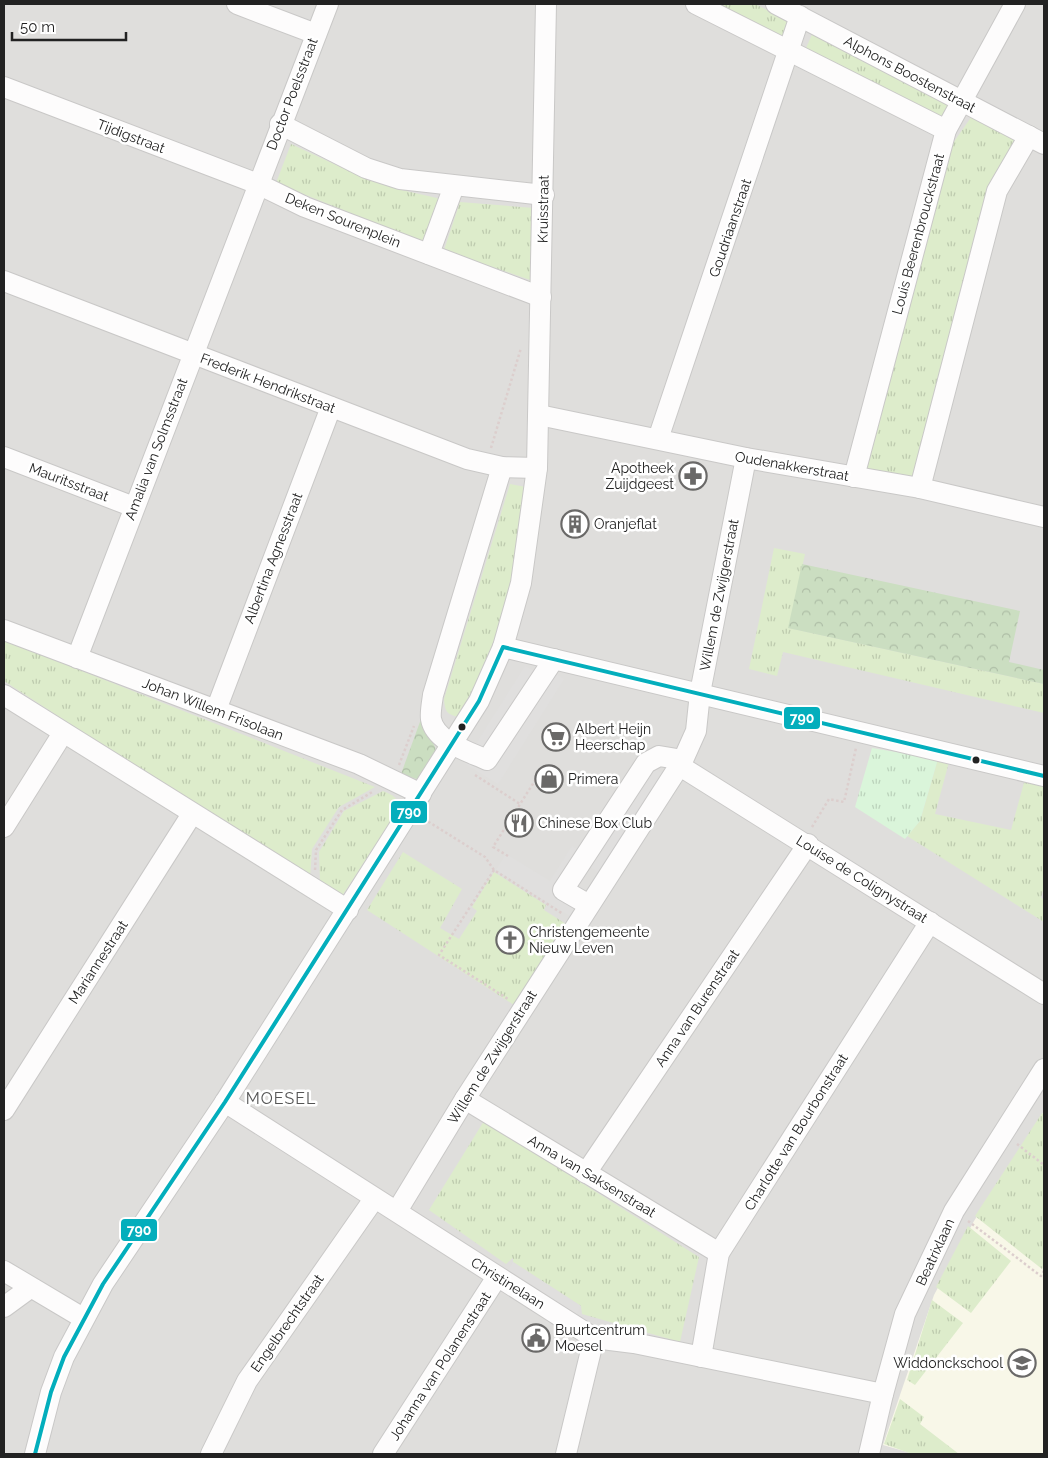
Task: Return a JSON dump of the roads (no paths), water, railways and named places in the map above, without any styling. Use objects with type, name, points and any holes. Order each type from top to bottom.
[{"type":"street","points":[[237,4],[316,34]]},
{"type":"street","name":"Doctor Poelsstraat","points":[[258,184],[328,4]]},
{"type":"street","name":"Kruisstraat","points":[[35,1454],[51,1392],[64,1357],[83,1318],[103,1284],[225,1102],[479,702],[503,647],[522,583],[537,468],[544,196],[546,4]]},
{"type":"street","points":[[696,4],[946,130]]},
{"type":"street","name":"Alphons Boostenstraat","points":[[776,4],[1037,140]]},
{"type":"street","name":"Louis Beerenbrouckstraat","points":[[854,477],[946,130],[1015,4]]},
{"type":"street","name":"Goudriaanstraat","points":[[658,439],[790,51],[800,16]]},
{"type":"street","name":"Tijdigstraat","points":[[4,87],[258,184]]},
{"type":"street","points":[[280,124],[366,168],[400,179],[544,196]]},
{"type":"street","points":[[920,488],[997,191],[1037,140]]},
{"type":"street","name":"Deken Sourenplein","points":[[258,184],[305,207],[541,297]]},
{"type":"street","name":"Amalia van Solmsstraat","points":[[77,658],[258,184]]},
{"type":"street","points":[[429,254],[454,186]]},
{"type":"street","name":"Frederik Hendrikstraat","points":[[4,281],[192,355],[467,459],[494,466],[537,468]]},
{"type":"street","name":"Albertina Agnesstraat","points":[[216,710],[331,407]]},
{"type":"street","name":"Oudenakkerstraat","points":[[539,415],[746,458],[920,488],[1044,517]]},
{"type":"street","name":"Mauritsstraat","points":[[4,457],[134,508]]},
{"type":"street","name":"Willem de Zwijgerstraat","points":[[396,1211],[465,1099],[681,763],[696,731],[700,694],[746,458]]},
{"type":"street","points":[[494,466],[433,695],[431,720],[437,732],[452,744],[487,760],[554,659]]},
{"type":"street","name":"Johan Willem Frisolaan","points":[[4,630],[359,764],[421,794]]},
{"type":"street","points":[[503,647],[1044,776]]},
{"type":"street","points":[[4,695],[348,910]]},
{"type":"street","points":[[4,827],[63,733]]},
{"type":"street","points":[[589,905],[563,890],[646,763],[659,756],[681,763]]},
{"type":"street","name":"Louise de Colignystraat","points":[[681,763],[1044,994]]},
{"type":"street","name":"Mariannestraat","points":[[4,1110],[11,1080],[192,814]]},
{"type":"street","name":"Anna van Burenstraat","points":[[586,1173],[808,844]]},
{"type":"street","name":"Charlotte van Bourbonstraat","points":[[701,1357],[719,1253],[930,922]]},
{"type":"street","name":"Beatrixlaan","points":[[869,1454],[905,1314],[954,1211],[1044,1069]]},
{"type":"street","name":"Anna van Saksenstraat","points":[[465,1099],[719,1253]]},
{"type":"street","name":"Christinelaan","points":[[225,1102],[594,1338],[634,1343],[883,1394]]},
{"type":"street","name":"Engelbrechtstraat","points":[[210,1454],[247,1381],[374,1199]]},
{"type":"street","points":[[4,1271],[83,1318]]},
{"type":"street","name":"Johanna van Polanenstraat","points":[[383,1454],[497,1277]]},
{"type":"street","points":[[4,1307],[30,1288]]},
{"type":"street","points":[[566,1454],[594,1338]]},
{"type":"place","name":"Apotheek Zuijdgeest","points":[[693,476]]},
{"type":"place","name":"Oranjeflat","points":[[575,524]]},
{"type":"place","name":"Albert Heijn Heerschap","points":[[556,737]]},
{"type":"place","name":"Primera","points":[[549,779]]},
{"type":"place","name":"Chinese Box Club","points":[[519,823]]},
{"type":"place","name":"Christengemeente Nieuw Leven","points":[[510,940]]},
{"type":"place","name":"Buurtcentrum Moesel","points":[[536,1338]]},
{"type":"place","name":"Widdonckschool","points":[[1022,1363]]},
{"type":"district","name":"MOESEL","points":[[281,1098]]}]
